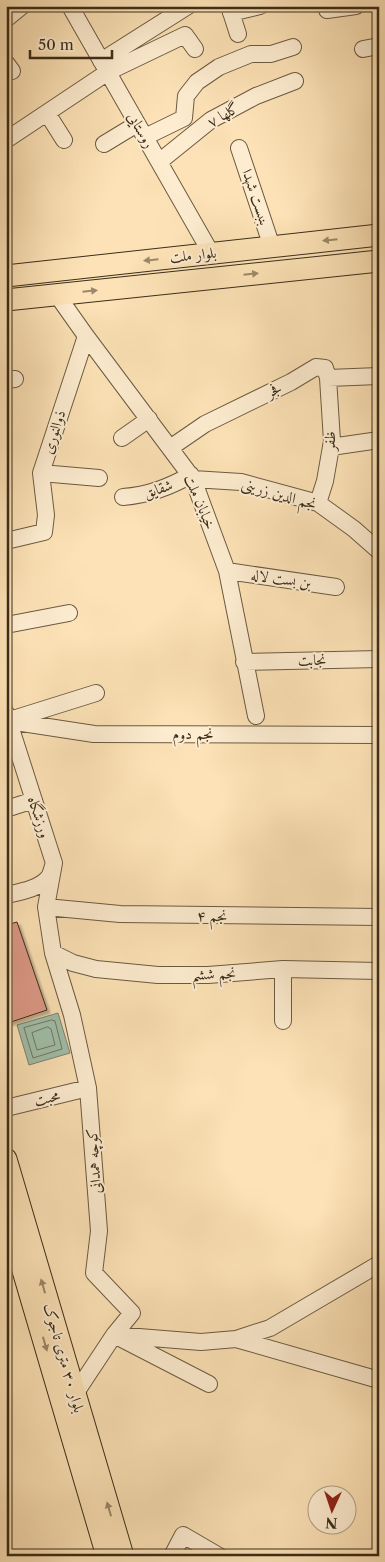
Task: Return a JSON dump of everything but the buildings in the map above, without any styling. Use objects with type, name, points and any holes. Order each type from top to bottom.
[{"type":"main road","name":"بلوار ملت","points":[[6,276],[379,235]]},
{"type":"main road","name":"بلوار ملت","points":[[6,300],[379,261]]},
{"type":"main road","name":"بلوار ۳۰ متری تاجوک","points":[[6,1159],[123,1556]]},
{"type":"main road","name":"بلوار ۳۰ متری تاجوک","points":[[6,1213],[107,1556]]},
{"type":"street","points":[[6,19],[22,6]]},
{"type":"street","name":"روستایی","points":[[70,6],[211,253]]},
{"type":"street","points":[[6,140],[47,113],[104,67],[188,6]]},
{"type":"street","points":[[238,34],[230,10],[260,6]]},
{"type":"street","points":[[327,10],[356,6]]},
{"type":"street","points":[[104,67],[185,35],[194,49]]},
{"type":"street","points":[[104,144],[141,130],[184,118],[186,96],[197,82],[219,67],[251,54],[271,54],[293,47]]},
{"type":"street","name":"گلها ۷","points":[[159,162],[211,120],[256,96],[295,81]]},
{"type":"street","points":[[47,113],[64,140]]},
{"type":"street","name":"بنبست شهدا","points":[[239,148],[272,246]]},
{"type":"street","name":"خیابان ملت","points":[[57,294],[86,336],[192,477],[227,571],[256,716]]},
{"type":"street","name":"ذوالنوری","points":[[6,542],[44,532],[46,516],[41,473],[86,336]]},
{"type":"street","name":"فجر","points":[[170,448],[205,424],[316,368],[325,368],[328,378],[379,376]]},
{"type":"street","name":"ظفر","points":[[318,503],[325,481],[331,447],[328,378]]},
{"type":"street","points":[[122,438],[149,420]]},
{"type":"street","points":[[331,447],[379,440]]},
{"type":"street","points":[[41,473],[99,478]]},
{"type":"street","name":"نجم الدین زرینی","points":[[192,477],[241,482],[318,503],[354,528],[379,550]]},
{"type":"street","name":"شقایق","points":[[123,497],[156,492],[192,477]]},
{"type":"street","name":"بن بست لاله","points":[[227,571],[336,587]]},
{"type":"street","points":[[6,625],[69,613]]},
{"type":"street","name":"نجابت","points":[[244,662],[379,659]]},
{"type":"street","points":[[7,718],[96,693]]},
{"type":"street","name":"نجم دوم","points":[[7,718],[94,734],[379,735]]},
{"type":"street","name":"ورزشگاه","points":[[7,718],[54,863]]},
{"type":"street","points":[[6,809],[34,800]]},
{"type":"street","points":[[6,895],[27,890],[40,884],[48,878],[54,863]]},
{"type":"street","name":"کوچه همدانی","points":[[54,863],[46,907],[53,953],[72,1015],[88,1088],[99,1231],[94,1272],[132,1313],[114,1335]]},
{"type":"street","name":"نجم ۴","points":[[46,907],[120,914],[379,917]]},
{"type":"street","name":"نجم ششم","points":[[53,953],[73,963],[96,969],[158,975],[208,975],[283,969],[379,971]]},
{"type":"street","points":[[283,969],[283,1022]]},
{"type":"street","name":"محبت","points":[[6,1108],[88,1088]]},
{"type":"street","points":[[114,1335],[201,1342],[236,1339],[270,1328],[374,1271]]},
{"type":"street","points":[[114,1335],[209,1384]]},
{"type":"street","points":[[75,1394],[114,1335]]},
{"type":"street","points":[[236,1339],[379,1380]]},
{"type":"street","points":[[172,1556],[183,1534],[220,1556]]},
{"type":"water","points":[[58,1013],[70,1053],[29,1065],[17,1025]]}]
